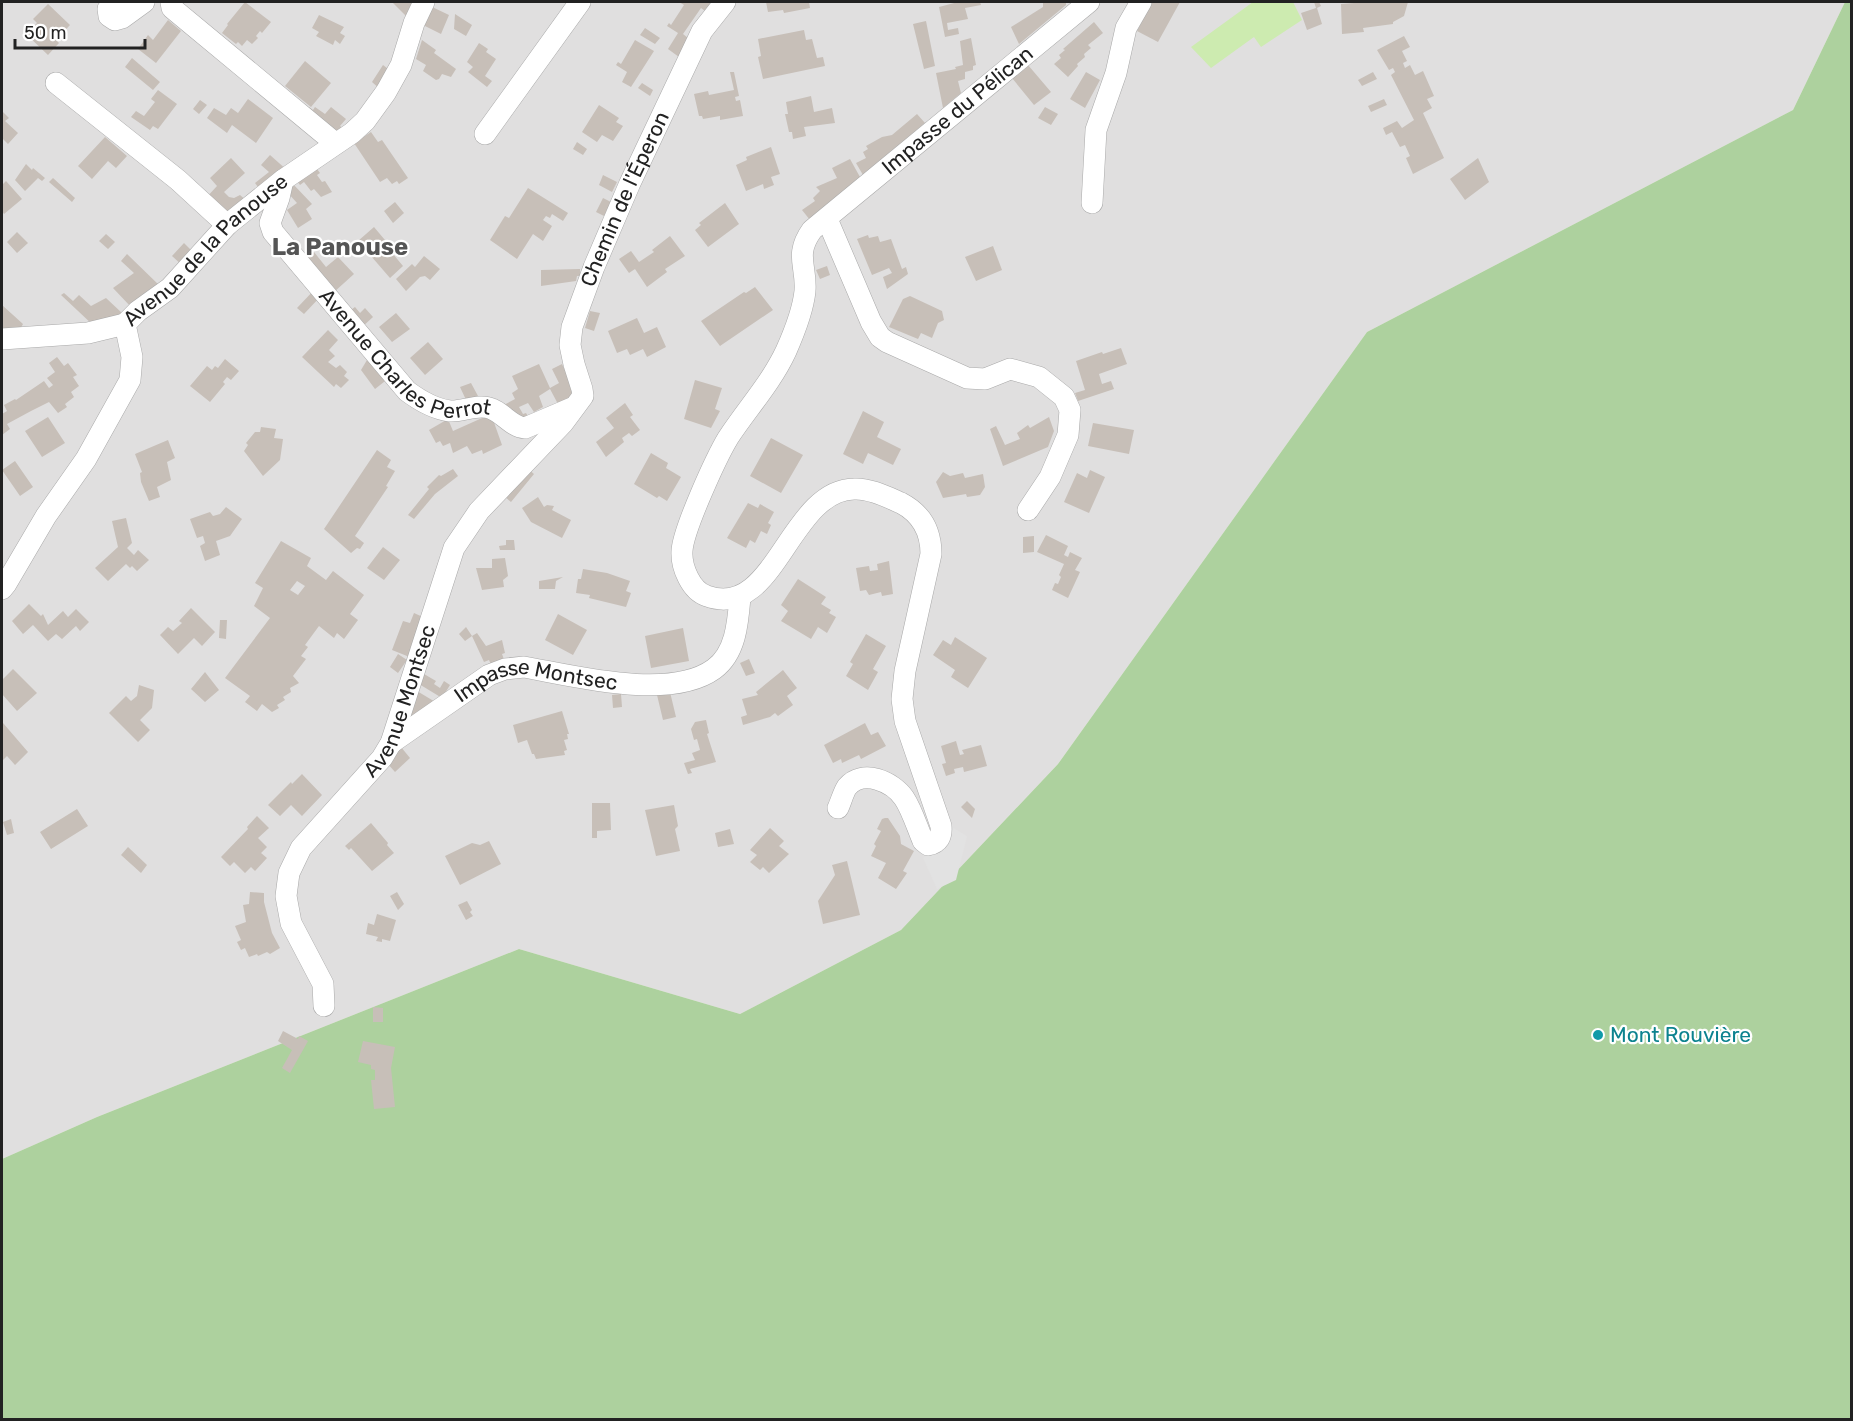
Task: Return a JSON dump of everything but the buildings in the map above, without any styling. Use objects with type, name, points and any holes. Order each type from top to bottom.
[{"type":"street","points":[[115,2],[108,9],[109,16],[115,20],[122,18],[144,2]]},
{"type":"street","points":[[171,2],[172,8],[335,143]]},
{"type":"street","name":"Avenue de la Panouse","points":[[2,589],[46,516],[86,459],[130,380],[132,357],[125,324],[138,311],[170,288],[227,225],[283,180],[352,133],[365,121],[386,92],[401,64],[414,23],[424,2]]},
{"type":"street","points":[[485,134],[580,2]]},
{"type":"street","name":"Chemin de l'Éperon","points":[[575,406],[583,396],[570,345],[572,327],[594,267],[630,183],[702,30],[725,2]]},
{"type":"street","name":"Impasse du Pélican","points":[[740,597],[729,599],[706,596],[697,590],[684,568],[682,552],[686,534],[714,465],[727,440],[785,353],[799,318],[805,290],[802,261],[804,242],[812,230],[1089,2]]},
{"type":"street","points":[[1092,203],[1096,129],[1116,73],[1126,28],[1141,2]]},
{"type":"street","points":[[56,83],[178,180],[227,225]]},
{"type":"street","name":"Avenue Charles Perrot","points":[[283,180],[270,223],[273,232],[407,391],[436,407],[451,411],[484,407],[492,409],[519,428],[525,428],[575,406]]},
{"type":"street","points":[[827,219],[871,322],[880,337],[967,378],[985,379],[1010,369],[1039,376],[1064,397],[1070,410],[1068,435],[1050,477],[1028,510]]},
{"type":"street","points":[[2,339],[88,333],[125,324]]},
{"type":"street","name":"Avenue Montsec","points":[[324,1006],[323,984],[291,923],[286,896],[289,873],[301,848],[382,758],[391,743],[454,548],[479,511],[563,423],[575,406]]},
{"type":"street","points":[[740,597],[754,588],[814,508],[836,492],[854,489],[873,492],[903,504],[917,514],[925,525],[931,538],[931,554],[905,671],[902,699],[904,721],[942,834],[938,842],[932,845],[923,841],[904,798],[893,787],[880,780],[866,778],[853,782],[846,788],[838,808]]},
{"type":"street","name":"Impasse Montsec","points":[[391,743],[489,675],[505,669],[524,667],[642,686],[666,685],[697,677],[714,669],[724,658],[738,630],[740,597]]},
{"type":"shaded area","points":[[2,2],[1845,2],[1793,110],[1367,332],[1058,764],[901,930],[740,1014],[519,949],[97,1117],[2,1159]]},
{"type":"shaded area","points":[[952,827],[967,836],[956,880],[937,889],[923,858]]},
{"type":"green space","points":[[1253,2],[1293,2],[1302,20],[1261,47],[1254,37],[1211,68],[1191,47]]},
{"type":"green space","points":[[1845,2],[1851,2],[1851,1419],[2,1419],[2,1159],[97,1117],[519,949],[740,1014],[901,930],[1058,764],[1367,332],[1793,110]]},
{"type":"place","name":"Mont Rouvière","points":[[1598,1035]]},
{"type":"district","name":"La Panouse","points":[[340,247]]}]
